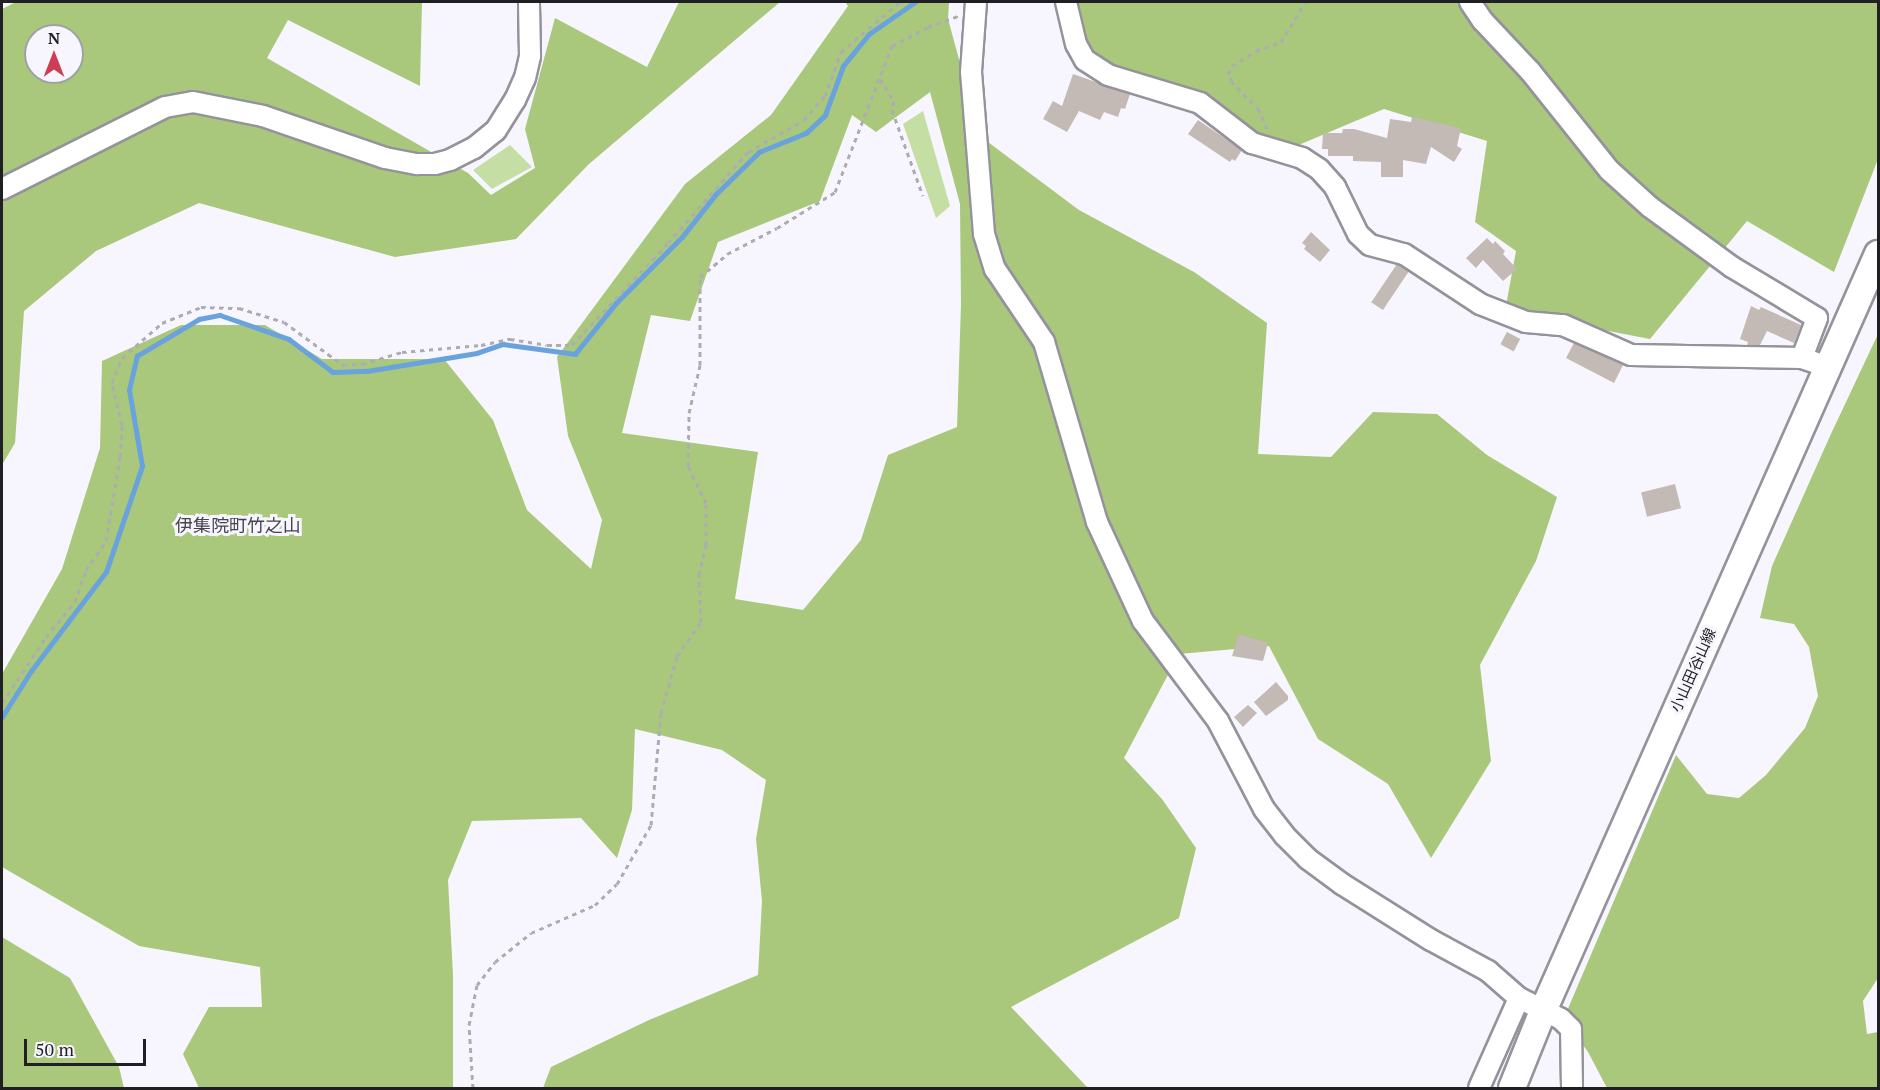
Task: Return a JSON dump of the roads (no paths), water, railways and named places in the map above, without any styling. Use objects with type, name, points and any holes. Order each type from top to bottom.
[{"type":"main road","name":"小山田谷山線","points":[[1512,1089],[1543,1011],[1878,254]]},
{"type":"street","points":[[2,189],[165,107],[193,102],[263,116],[385,158],[417,165],[435,165],[450,160],[474,148],[496,130],[515,100],[525,78],[530,56],[530,2]]},
{"type":"street","points":[[1066,2],[1076,44],[1085,60],[1108,75],[1200,103],[1252,143],[1302,158],[1319,169],[1335,187],[1358,234],[1371,245],[1404,254],[1480,304],[1526,322],[1563,325],[1631,355],[1802,358],[1828,367]]},
{"type":"street","points":[[1470,2],[1483,21],[1530,70],[1609,170],[1650,207],[1732,267],[1817,318],[1802,358]]},
{"type":"street","points":[[975,6],[970,72],[984,234],[995,269],[1044,342],[1097,522],[1143,621],[1218,721],[1264,809],[1284,835],[1308,859],[1342,884],[1422,934],[1488,971],[1519,998],[1561,1019],[1571,1029],[1572,1089]]},
{"type":"street","points":[[1479,1089],[1519,998]]},
{"type":"waterway","points":[[2,717],[31,671],[106,572],[142,466],[129,390],[137,356],[199,319],[220,315],[289,339],[333,372],[367,371],[477,353],[503,344],[575,354],[616,303],[682,237],[716,194],[759,152],[806,133],[825,115],[843,66],[869,34],[915,2]]},
{"type":"district","name":"伊集院町竹之山","points":[[238,525]]}]
